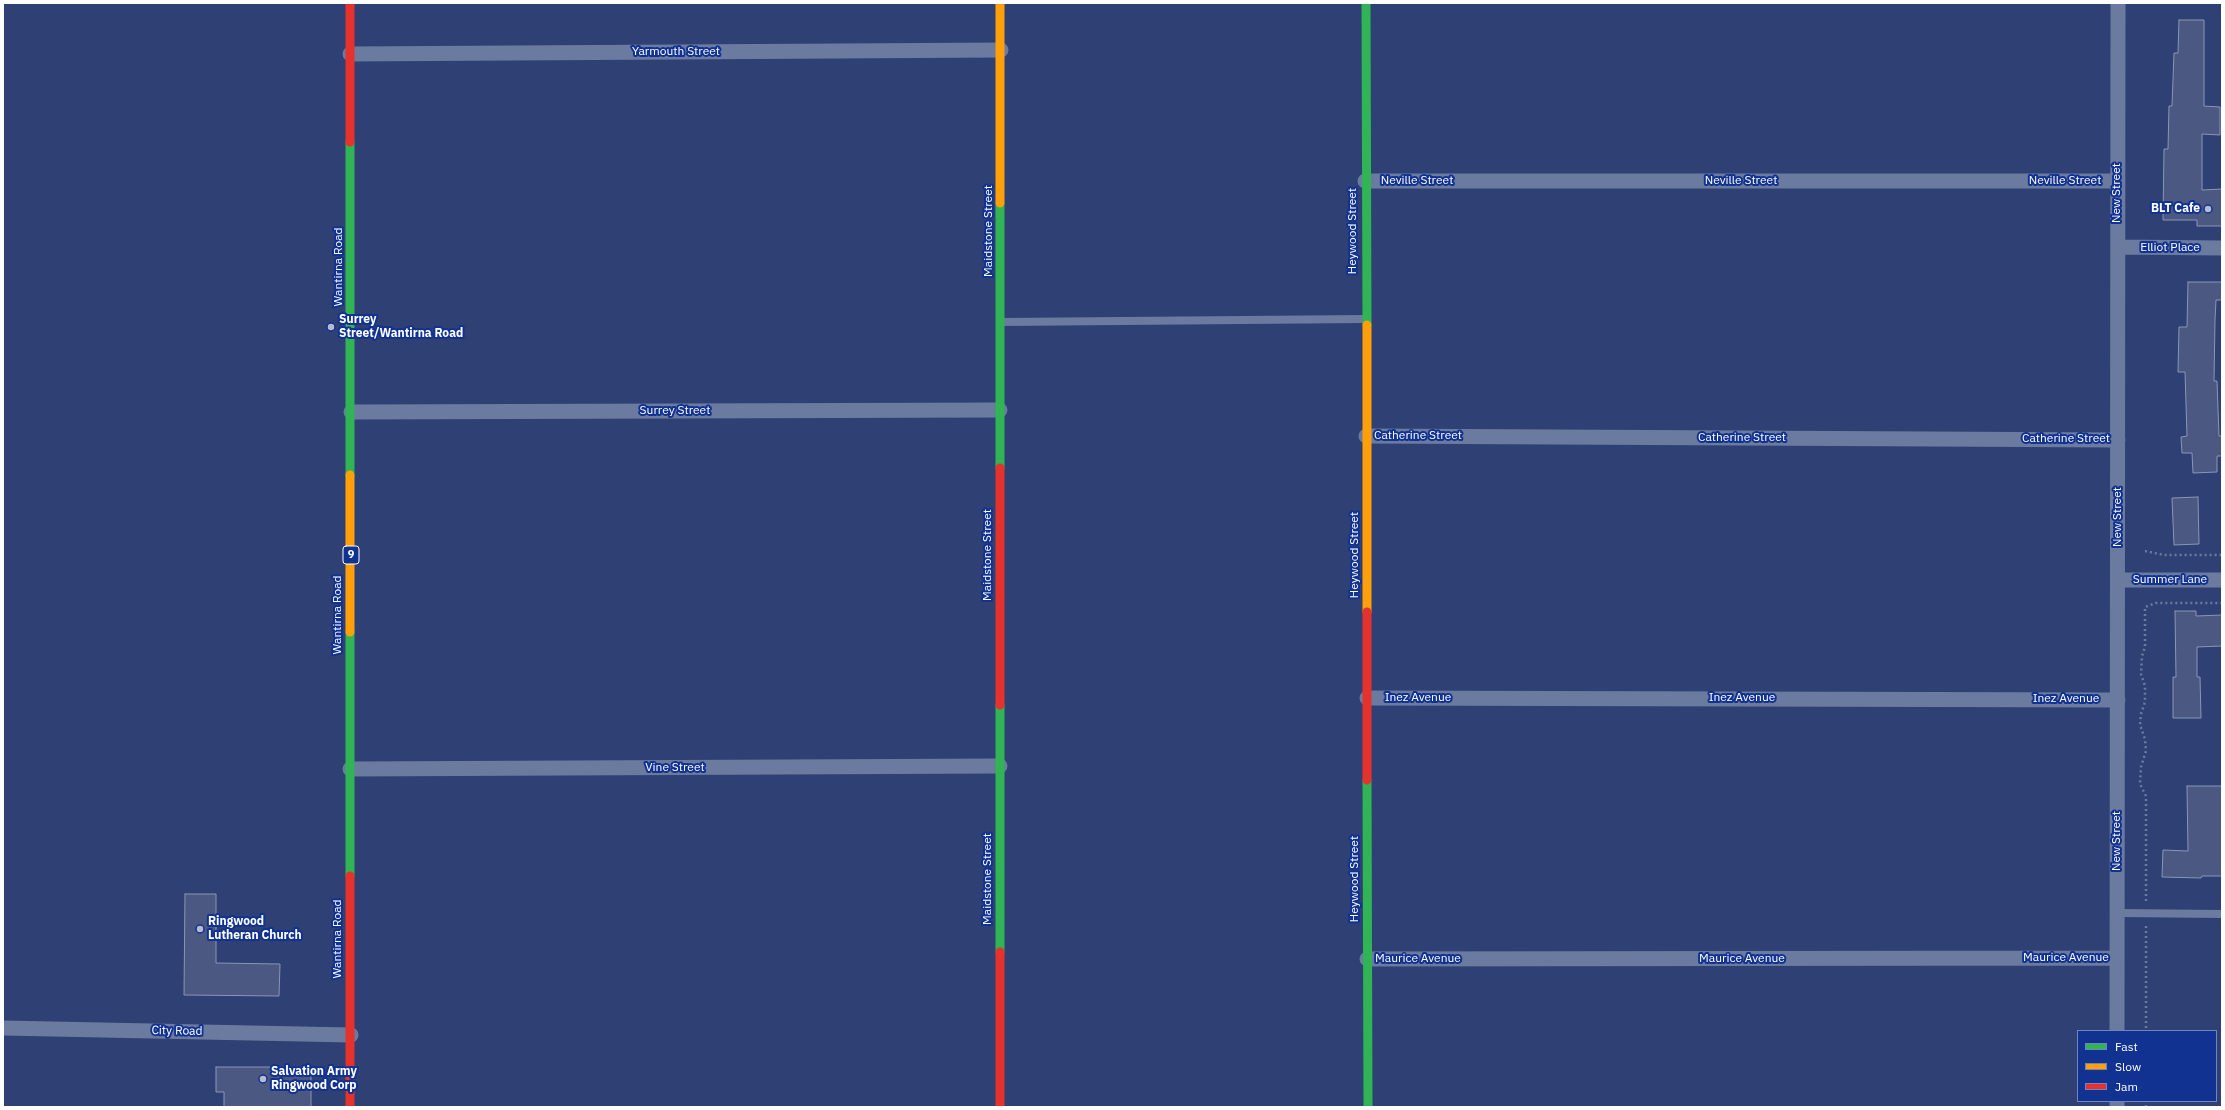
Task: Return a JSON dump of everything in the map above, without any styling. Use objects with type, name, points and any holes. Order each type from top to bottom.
[{"type":"street","name":"Wantirna Road","points":[[350,3],[350,1107]]},
{"type":"street","name":"Maidstone Street","points":[[1000,3],[1000,1107]]},
{"type":"street","name":"Heywood Street","points":[[1366,3],[1365,181],[1368,1107]]},
{"type":"street","name":"New Street","points":[[2117,1030],[2118,3]]},
{"type":"street","name":"Yarmouth Street","points":[[350,54],[1001,50]]},
{"type":"street","name":"Neville Street","points":[[1365,181],[2117,181]]},
{"type":"street","name":"Elliot Place","points":[[2118,248],[2222,248]]},
{"type":"street","name":"Surrey Street","points":[[351,412],[1000,410]]},
{"type":"street","name":"Catherine Street","points":[[1366,436],[2118,440]]},
{"type":"street","name":"Summer Lane","points":[[2118,580],[2222,580]]},
{"type":"street","name":"Inez Avenue","points":[[1367,698],[2118,700]]},
{"type":"street","name":"Vine Street","points":[[350,769],[1000,766]]},
{"type":"street","name":"Maurice Avenue","points":[[1367,959],[2117,958]]},
{"type":"street","name":"City Road","points":[[3,1028],[351,1035]]},
{"type":"lane","points":[[1000,322],[1366,319]]},
{"type":"lane","points":[[2118,913],[2222,914]]},
{"type":"path","points":[[2146,551],[2164,555],[2222,555]]},
{"type":"path","points":[[2146,1030],[2146,796],[2140,784],[2141,767],[2146,751],[2146,739],[2140,725],[2141,714],[2146,702],[2145,686],[2141,674],[2142,656],[2145,647],[2145,607],[2156,603],[2222,603]]},
{"type":"building","points":[[2179,20],[2204,20],[2204,106],[2220,107],[2220,135],[2202,134],[2202,190],[2222,189],[2222,226],[2197,226],[2197,220],[2163,220],[2164,149],[2168,149],[2169,106],[2172,106],[2174,53],[2178,53]]},
{"type":"building","points":[[2188,282],[2222,282],[2222,300],[2216,300],[2215,320],[2214,381],[2217,381],[2219,436],[2222,436],[2222,456],[2217,456],[2217,472],[2193,473],[2192,453],[2182,453],[2181,437],[2187,436],[2185,372],[2178,372],[2179,327],[2187,327]]},
{"type":"building","points":[[2198,497],[2199,544],[2174,545],[2172,498]]},
{"type":"building","points":[[2175,611],[2196,611],[2196,616],[2222,615],[2222,646],[2197,647],[2197,677],[2200,677],[2201,718],[2173,718],[2173,677],[2176,677]]},
{"type":"building","points":[[2187,786],[2222,786],[2222,876],[2202,876],[2201,878],[2162,877],[2163,850],[2188,851]]},
{"type":"building","name":"Ringwood Lutheran Church","points":[[185,894],[216,894],[216,963],[280,964],[279,996],[184,995]]},
{"type":"building","name":"Salvation Army Ringwood Corp","points":[[216,1067],[311,1067],[311,1107],[224,1107],[224,1092],[216,1092]]},
{"type":"traffic: fast","points":[[1366,3],[1367,325]]},
{"type":"traffic: fast","points":[[350,142],[350,475]]},
{"type":"traffic: fast","points":[[1000,203],[1000,468]]},
{"type":"traffic: fast","points":[[350,632],[350,876]]},
{"type":"traffic: fast","points":[[1000,705],[1000,952]]},
{"type":"traffic: fast","points":[[1367,780],[1368,1107]]},
{"type":"traffic: slow","points":[[1000,3],[1000,203]]},
{"type":"traffic: slow","points":[[1367,325],[1367,612]]},
{"type":"traffic: slow","points":[[350,475],[350,632]]},
{"type":"traffic: jam","points":[[350,3],[350,142]]},
{"type":"traffic: jam","points":[[1000,468],[1000,705]]},
{"type":"traffic: jam","points":[[1367,612],[1367,780]]},
{"type":"traffic: jam","points":[[350,876],[350,1107]]},
{"type":"traffic: jam","points":[[1000,952],[1000,1107]]},
{"type":"place","name":"BLT Cafe","points":[[2208,209]]},
{"type":"place","name":"Surrey Street/Wantirna Road","points":[[331,327]]},
{"type":"place","name":"Ringwood Lutheran Church","points":[[200,929]]},
{"type":"place","name":"Salvation Army Ringwood Corp","points":[[263,1079]]}]
